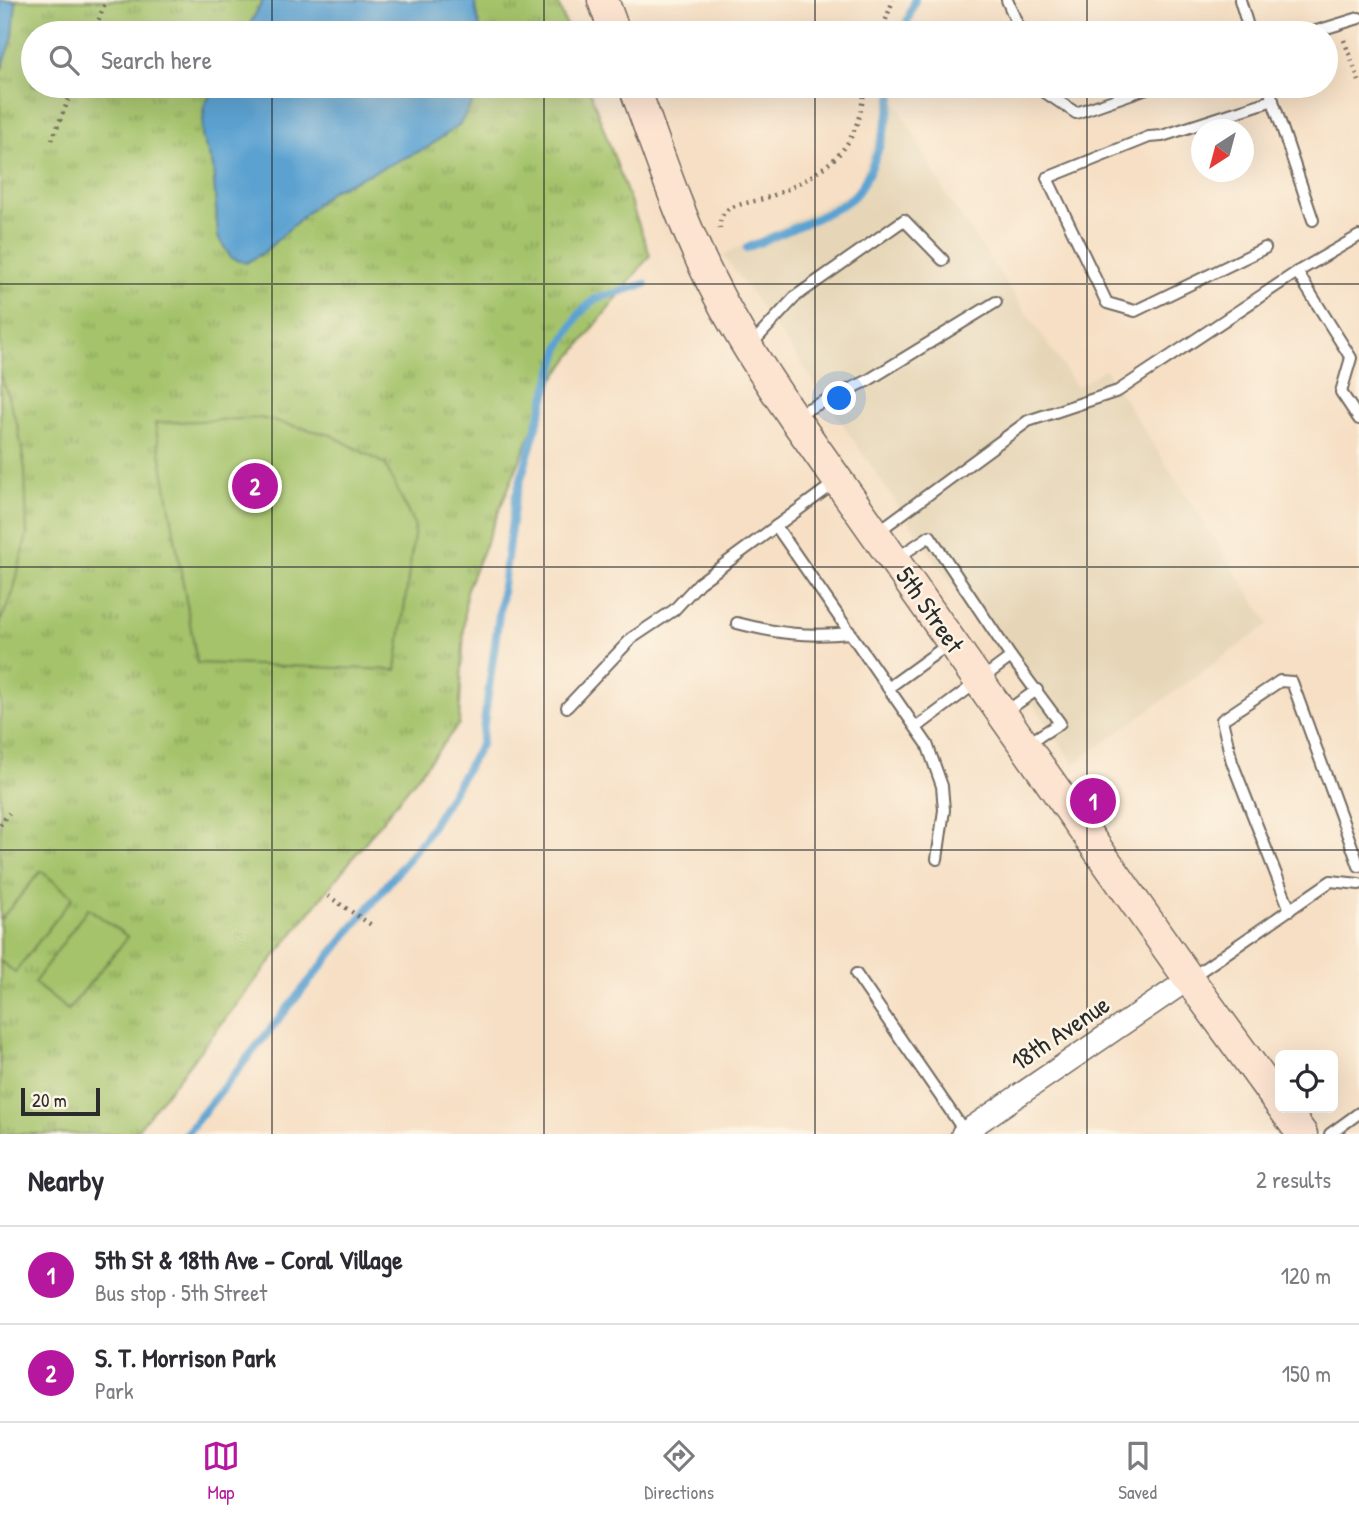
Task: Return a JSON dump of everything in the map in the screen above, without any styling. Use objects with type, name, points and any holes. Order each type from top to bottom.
[{"type":"street","points":[[608,1],[612,21]]},
{"type":"street","name":"5th Street","points":[[638,98],[681,215],[711,281],[748,348],[894,561],[1275,1096]]},
{"type":"street","name":"18th Avenue","points":[[963,1133],[1189,979]]},
{"type":"street","name":"5th Street","points":[[1287,1113],[1302,1134]]},
{"type":"lane","points":[[1007,0],[1016,21]]},
{"type":"lane","points":[[1240,0],[1246,21]]},
{"type":"lane","points":[[1338,25],[1359,18]]},
{"type":"lane","points":[[1054,98],[1076,113],[1119,98]]},
{"type":"lane","points":[[1265,248],[1135,311],[1107,303],[1047,178],[1149,137],[1162,136],[1273,100],[1313,220]]},
{"type":"lane","points":[[748,348],[796,296],[904,220],[943,260]]},
{"type":"lane","points":[[876,533],[1028,421],[1118,391],[1297,272],[1356,237],[1359,249]]},
{"type":"lane","points":[[1297,272],[1355,356],[1341,392],[1359,419]]},
{"type":"lane","points":[[793,416],[867,381],[996,302]]},
{"type":"lane","points":[[567,706],[632,638],[674,610],[699,583],[838,481]]},
{"type":"lane","points":[[776,526],[927,744],[942,786],[943,810],[937,859]]},
{"type":"lane","points":[[894,561],[930,536],[1060,723],[1025,745]]},
{"type":"lane","points":[[737,623],[775,633],[820,636],[851,633]]},
{"type":"lane","points":[[888,688],[952,642]]},
{"type":"lane","points":[[917,727],[1012,657]]},
{"type":"lane","points":[[1290,909],[1232,762],[1223,720],[1280,681],[1292,682],[1359,866]]},
{"type":"lane","points":[[1003,714],[1037,690]]},
{"type":"lane","points":[[1189,979],[1331,881],[1359,884]]},
{"type":"lane","points":[[856,974],[963,1133]]},
{"type":"lane","points":[[1330,1134],[1359,1113]]},
{"type":"path","points":[[98,21],[106,0]]},
{"type":"path","points":[[885,21],[893,0]]},
{"type":"path","points":[[52,140],[69,98]]},
{"type":"path","points":[[722,237],[719,225],[728,210],[770,197],[818,172],[835,159],[856,130],[863,98]]},
{"type":"path","points":[[0,825],[9,813]]},
{"type":"path","points":[[328,896],[373,926]]},
{"type":"shaded area","points":[[890,98],[894,98],[948,198],[1077,387],[1105,369],[1269,624],[1074,764],[792,350],[723,255],[856,190]]},
{"type":"green space","points":[[0,0],[557,0],[565,21],[21,21],[21,98],[592,98],[650,255],[553,380],[466,591],[459,724],[134,1134],[0,1134]]},
{"type":"green space","points":[[0,372],[18,427],[25,469],[27,534],[13,593],[0,622]]},
{"type":"green space","points":[[260,418],[331,435],[385,464],[415,527],[396,670],[197,663],[155,423]]},
{"type":"green space","points":[[41,871],[73,897],[15,972],[0,961],[0,920]]},
{"type":"green space","points":[[88,908],[128,937],[68,1010],[34,983]]},
{"type":"water","points":[[0,0],[16,1],[13,37],[2,69]]},
{"type":"water","points":[[263,0],[474,0],[478,21],[252,21]]},
{"type":"water","points":[[208,98],[475,98],[460,124],[427,148],[331,191],[263,253],[246,263],[231,258],[218,237],[213,166],[202,137],[204,106]]},
{"type":"waterway","points":[[907,21],[915,0]]},
{"type":"waterway","points":[[747,248],[820,216],[854,196],[875,159],[892,98]]},
{"type":"waterway","points":[[186,1134],[424,839],[481,745],[515,499],[560,347],[579,314],[595,299],[645,284]]},
{"type":"place","name":"S. T. Morrison Park","points":[[255,486]]},
{"type":"place","name":"5th St & 18th Ave - Coral Village","points":[[1093,801]]}]
